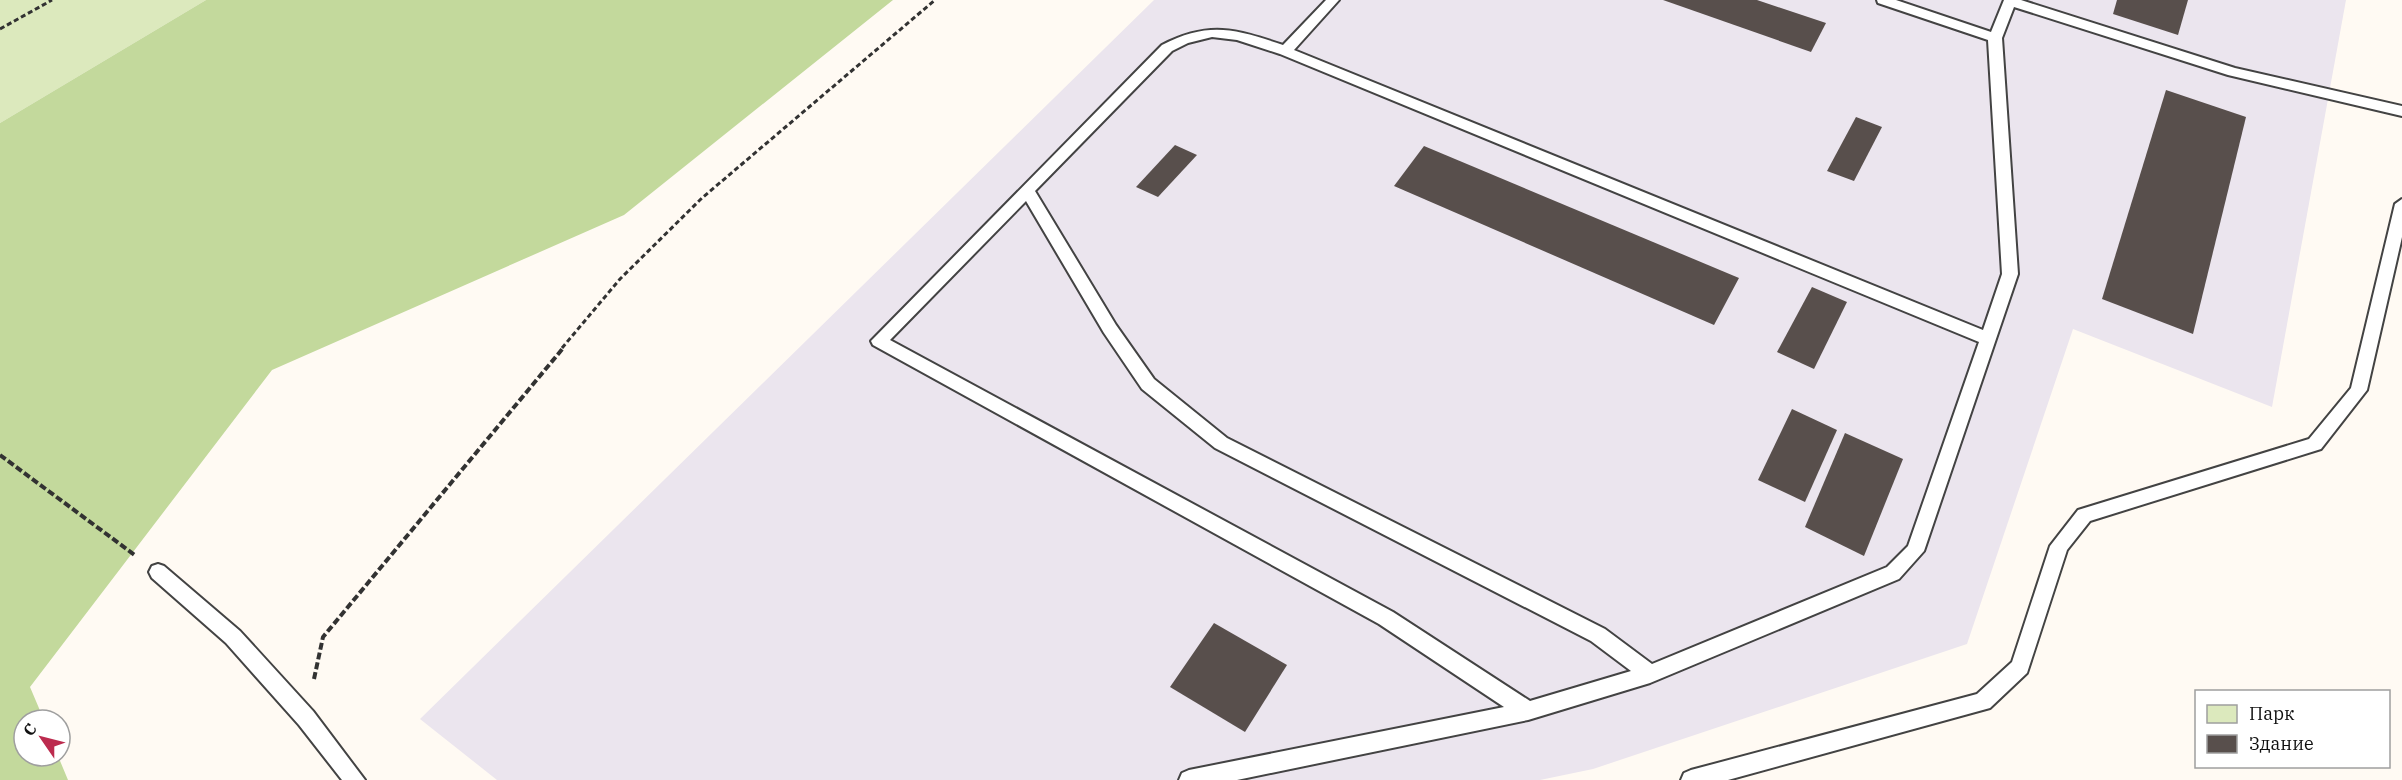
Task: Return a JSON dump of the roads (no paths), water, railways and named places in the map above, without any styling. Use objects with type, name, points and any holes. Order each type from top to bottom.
[{"type":"lane","points":[[1285,51],[1333,0]]},
{"type":"lane","points":[[1883,0],[1995,38]]},
{"type":"lane","points":[[1189,780],[1528,711],[1650,674],[1893,573],[1916,551],[2010,274],[1995,38],[2010,0],[2233,72],[2402,111]]},
{"type":"lane","points":[[1528,711],[1386,618],[879,341],[1028,192],[1167,48],[1190,34],[1224,31],[1285,51],[1987,339]]},
{"type":"lane","points":[[1028,192],[1110,329],[1148,384],[1221,443],[1598,636],[1650,674]]},
{"type":"lane","points":[[1691,780],[1983,702],[2020,667],[2059,546],[2084,515],[2315,444],[2359,390],[2402,204]]},
{"type":"lane","points":[[158,572],[233,637],[306,718],[355,780]]}]
